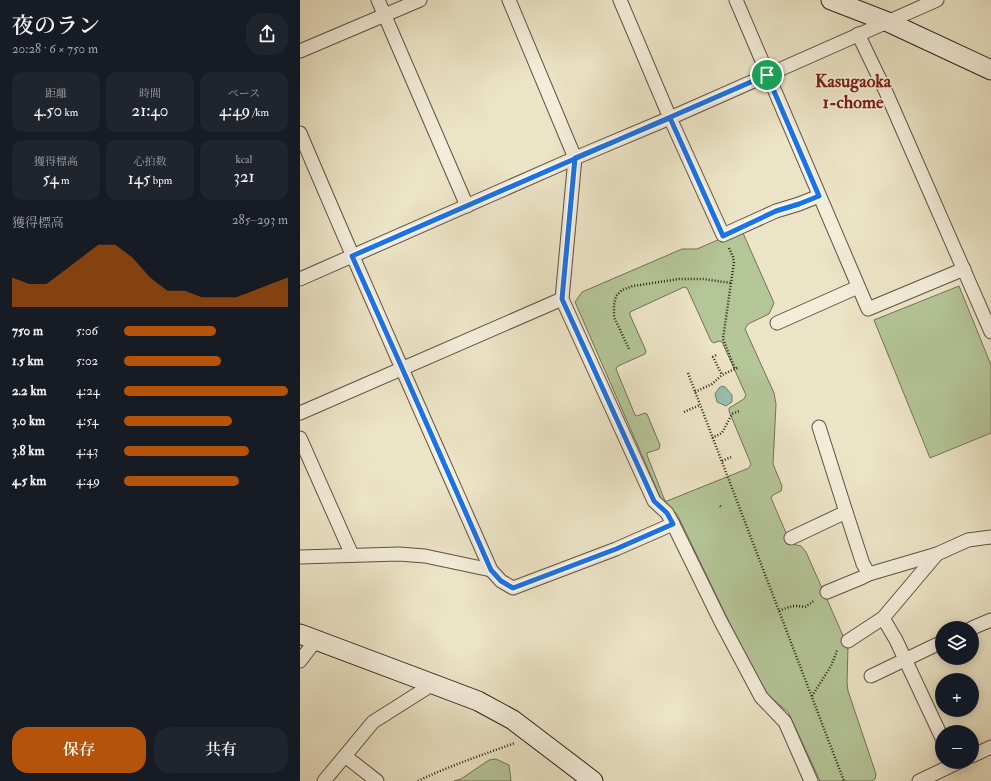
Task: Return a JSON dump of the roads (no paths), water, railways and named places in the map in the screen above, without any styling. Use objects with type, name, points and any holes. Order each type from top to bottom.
[{"type":"street","points":[[378,0],[467,206]]},
{"type":"street","points":[[300,51],[420,0]]},
{"type":"street","points":[[509,0],[575,158],[562,299],[654,501],[667,513],[720,620],[761,697],[785,722],[811,781]]},
{"type":"street","points":[[620,0],[670,118],[723,236],[776,211],[819,196]]},
{"type":"street","points":[[736,0],[868,308],[964,269]]},
{"type":"street","points":[[831,0],[888,22],[990,71]]},
{"type":"street","points":[[300,279],[937,0]]},
{"type":"street","points":[[858,34],[886,92],[991,332]]},
{"type":"street","points":[[300,133],[352,256],[491,570],[501,581],[513,588],[616,549],[673,524]]},
{"type":"street","points":[[777,323],[858,287]]},
{"type":"street","points":[[300,413],[562,299]]},
{"type":"street","points":[[819,427],[863,564],[869,574]]},
{"type":"street","points":[[300,438],[352,555]]},
{"type":"street","points":[[791,538],[846,512]]},
{"type":"street","points":[[827,592],[869,574],[937,554],[968,540],[991,537]]},
{"type":"street","points":[[300,557],[399,554],[425,556],[491,570]]},
{"type":"street","points":[[848,641],[883,618],[937,554]]},
{"type":"street","points":[[883,618],[896,640],[936,725]]},
{"type":"street","points":[[979,625],[991,620]]},
{"type":"street","points":[[300,661],[308,637],[478,700],[513,720],[594,781]]},
{"type":"street","points":[[871,676],[935,645]]},
{"type":"street","points":[[324,781],[372,722],[432,684]]},
{"type":"street","points":[[979,753],[991,747]]},
{"type":"street","points":[[345,756],[378,781]]},
{"type":"street","points":[[918,781],[943,769]]},
{"type":"district","name":"Kasugaoka 1-chome","points":[[853,91]]}]
